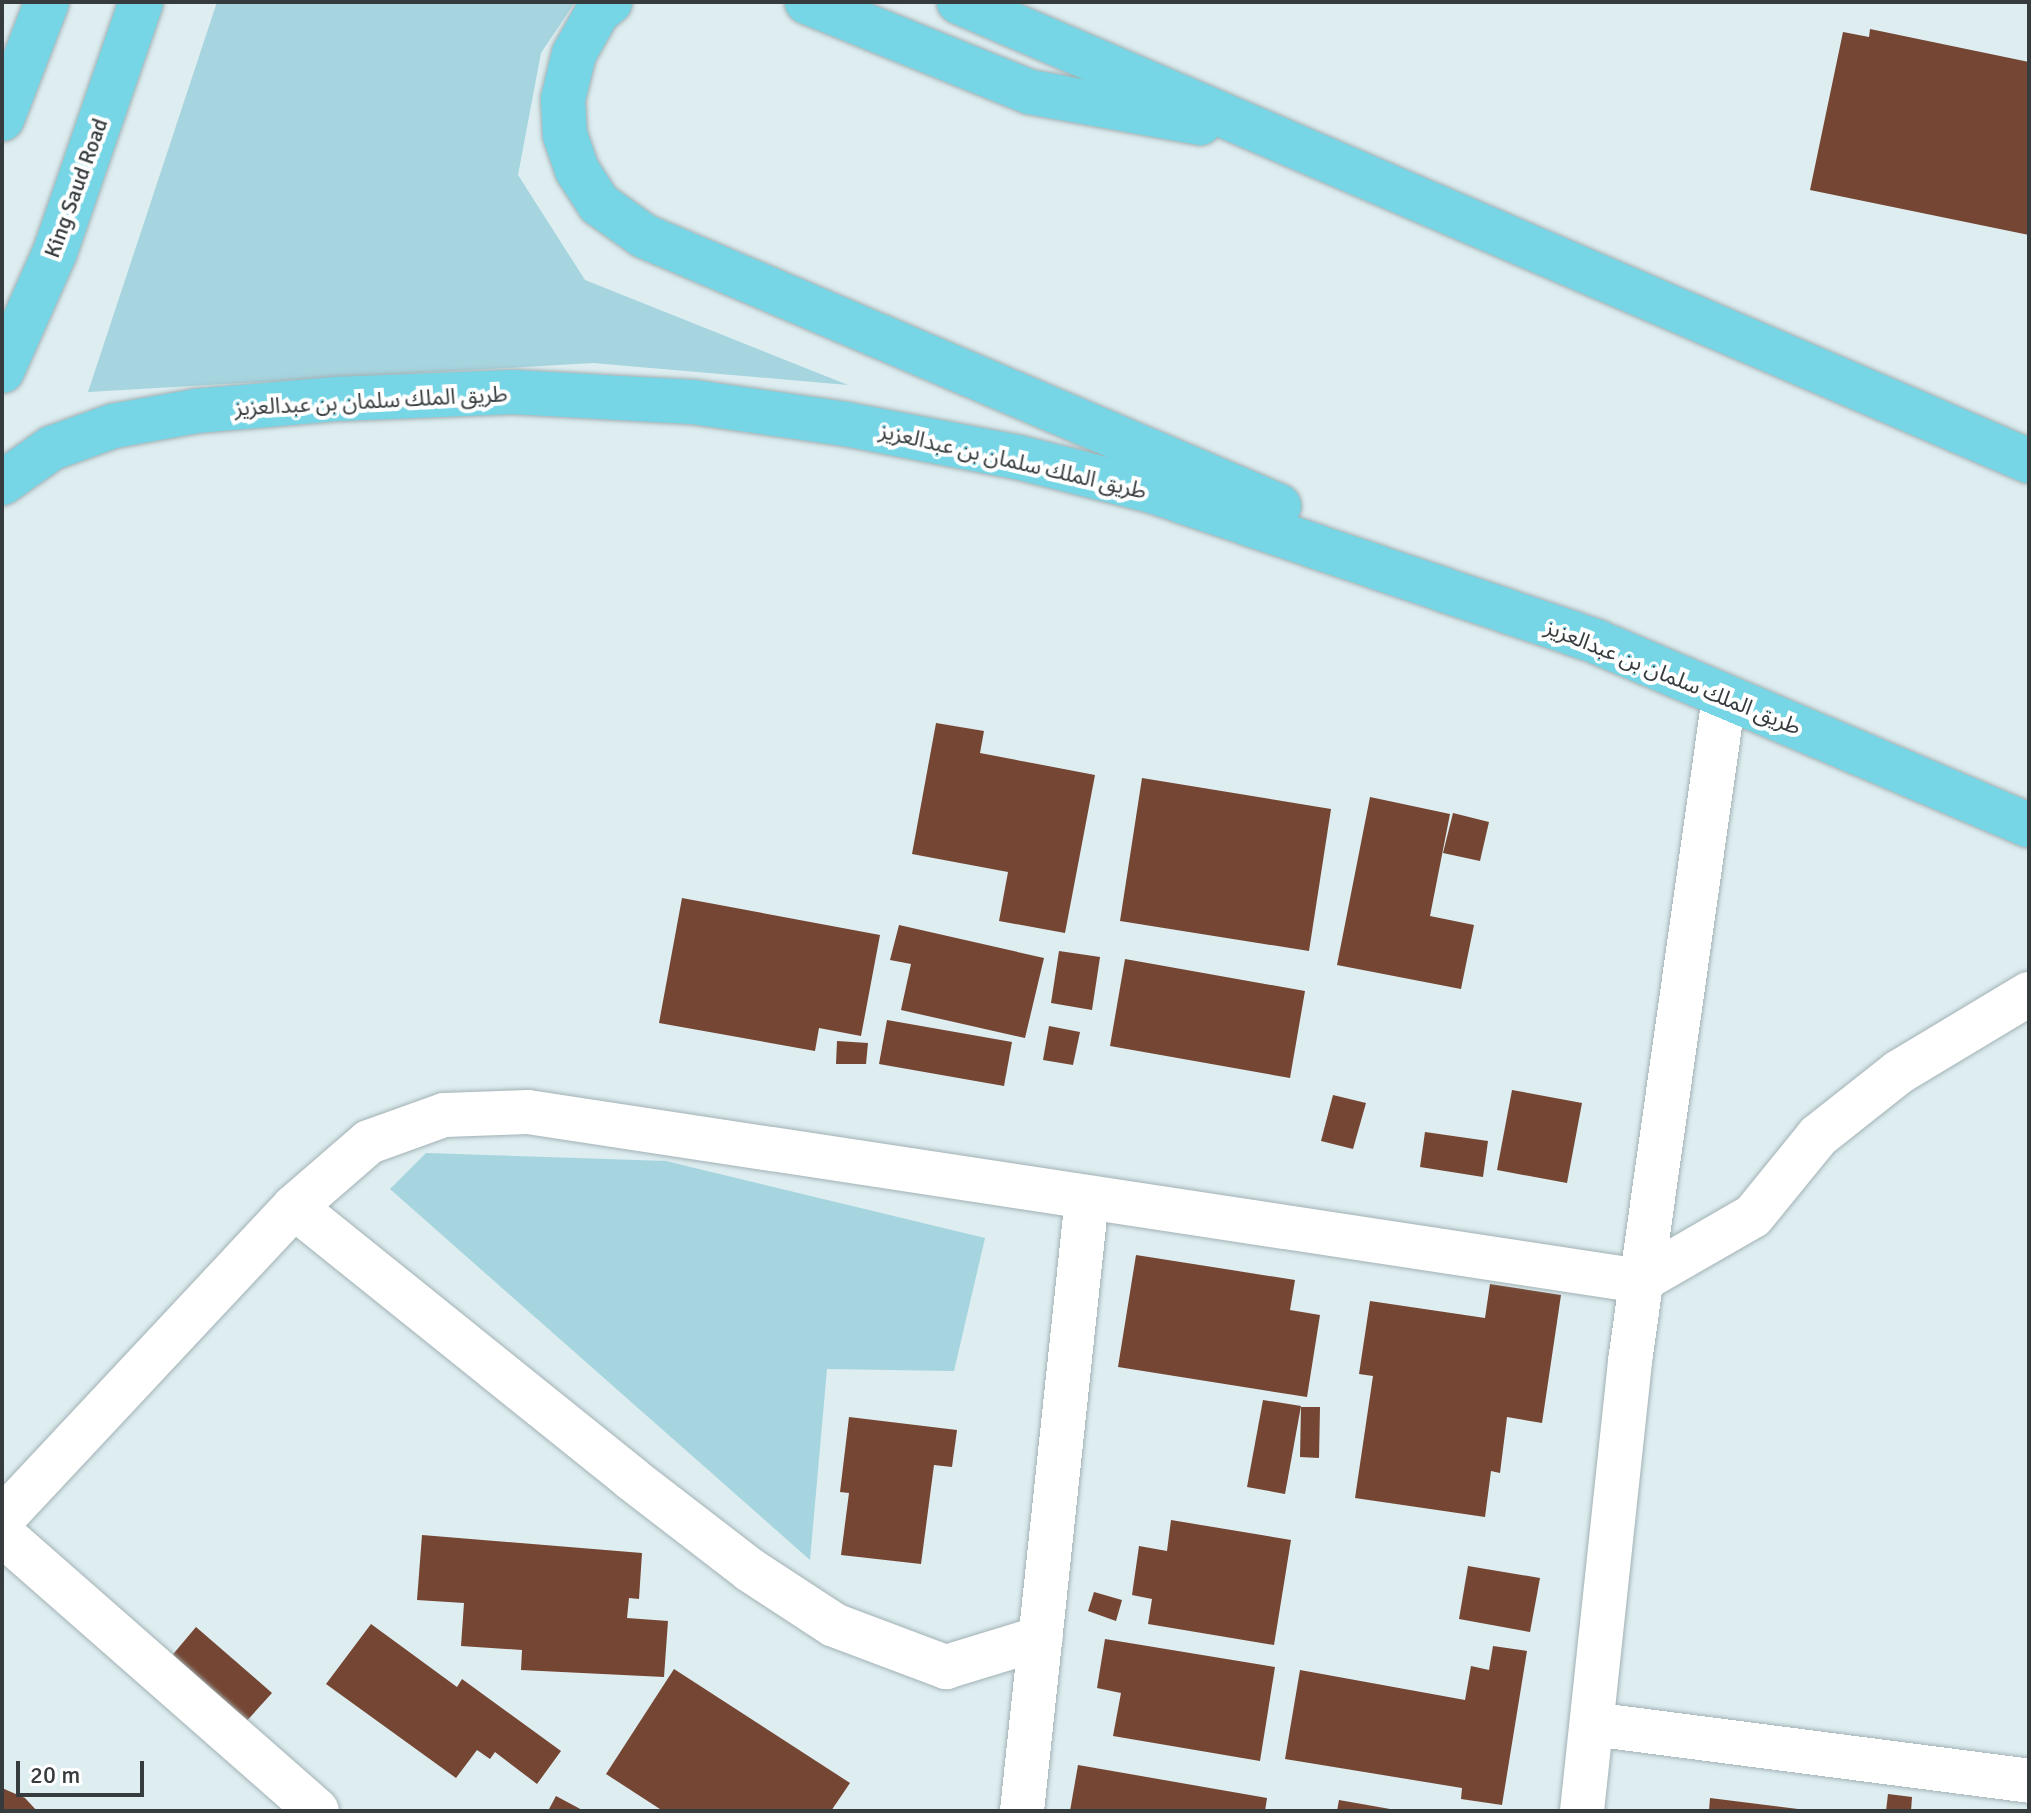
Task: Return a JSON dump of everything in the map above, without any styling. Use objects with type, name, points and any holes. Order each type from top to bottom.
[{"type":"main road","points":[[2,119],[47,2]]},
{"type":"main road","name":"King Saud Road","points":[[2,371],[55,252],[141,2]]},
{"type":"main road","points":[[610,2],[597,13],[574,54],[563,99],[565,135],[577,170],[599,204],[644,236],[1597,642]]},
{"type":"main road","points":[[807,2],[1030,92],[1285,139]]},
{"type":"main road","points":[[959,2],[1285,139],[2029,461]]},
{"type":"main road","name":"طريق الملك سلمان بن عبدالعزيز","points":[[2,483],[52,448],[113,426],[196,411],[513,392],[693,402],[845,424],[1017,457],[1152,491],[1597,642],[2029,825]]},
{"type":"street","points":[[1582,1811],[1640,1281],[1724,697]]},
{"type":"street","points":[[2,1519],[294,1207],[369,1142],[444,1115],[528,1112],[1640,1281],[1753,1216],[1830,1127],[1899,1072],[2029,994]]},
{"type":"street","points":[[1022,1811],[1087,1198]]},
{"type":"street","points":[[294,1207],[667,1506],[750,1570],[834,1625],[946,1667],[1041,1638]]},
{"type":"street","points":[[2,1534],[317,1811]]},
{"type":"street","points":[[1592,1724],[2029,1781]]},
{"type":"shaded area","points":[[217,2],[575,2],[541,53],[518,175],[585,280],[848,385],[593,363],[88,392]]},
{"type":"shaded area","points":[[426,1153],[666,1161],[985,1238],[954,1371],[827,1369],[810,1560],[390,1189]]},
{"type":"building","points":[[1870,29],[2029,62],[2029,235],[1810,190],[1843,32],[1869,37]]},
{"type":"building","points":[[936,723],[984,731],[980,753],[1095,775],[1065,933],[999,921],[1008,872],[912,854]]},
{"type":"building","points":[[1142,778],[1331,809],[1309,951],[1120,921]]},
{"type":"building","points":[[1370,797],[1450,814],[1430,916],[1474,925],[1461,989],[1337,965]]},
{"type":"building","points":[[1453,813],[1489,822],[1480,861],[1443,853]]},
{"type":"building","points":[[682,898],[880,935],[861,1036],[819,1028],[815,1051],[659,1023]]},
{"type":"building","points":[[899,925],[1044,958],[1025,1038],[901,1010],[911,964],[890,960]]},
{"type":"building","points":[[1059,951],[1100,957],[1092,1010],[1051,1003]]},
{"type":"building","points":[[1125,959],[1305,991],[1290,1078],[1110,1046]]},
{"type":"building","points":[[887,1020],[1012,1042],[1004,1086],[879,1064]]},
{"type":"building","points":[[1049,1026],[1080,1032],[1073,1065],[1043,1060]]},
{"type":"building","points":[[837,1041],[868,1043],[866,1064],[836,1064]]},
{"type":"building","points":[[1512,1090],[1582,1103],[1567,1183],[1497,1170]]},
{"type":"building","points":[[1333,1095],[1366,1103],[1353,1149],[1321,1141]]},
{"type":"building","points":[[1425,1132],[1488,1141],[1483,1177],[1420,1167]]},
{"type":"building","points":[[1136,1255],[1295,1280],[1290,1310],[1320,1315],[1307,1397],[1118,1367]]},
{"type":"building","points":[[1490,1284],[1561,1295],[1542,1423],[1507,1417],[1500,1473],[1491,1471],[1485,1517],[1355,1498],[1373,1376],[1359,1374],[1370,1301],[1485,1318]]},
{"type":"building","points":[[1263,1400],[1301,1406],[1285,1494],[1247,1487]]},
{"type":"building","points":[[1301,1407],[1320,1407],[1319,1458],[1300,1457]]},
{"type":"building","points":[[849,1417],[957,1430],[952,1467],[934,1465],[921,1564],[841,1555],[849,1493],[840,1492]]},
{"type":"building","points":[[1171,1520],[1291,1540],[1274,1645],[1148,1624],[1152,1599],[1132,1595],[1139,1546],[1167,1551]]},
{"type":"building","points":[[422,1535],[642,1553],[639,1599],[629,1598],[627,1618],[668,1621],[664,1677],[521,1670],[522,1650],[461,1646],[464,1603],[417,1600]]},
{"type":"building","points":[[1468,1566],[1540,1578],[1530,1632],[1459,1619]]},
{"type":"building","points":[[1094,1592],[1122,1600],[1116,1621],[1088,1611]]},
{"type":"building","points":[[371,1624],[457,1687],[462,1679],[561,1751],[537,1784],[495,1752],[490,1759],[477,1750],[456,1778],[326,1684]]},
{"type":"building","points":[[196,1627],[272,1693],[243,1725],[169,1659]]},
{"type":"building","points":[[1105,1639],[1275,1667],[1260,1761],[1113,1736],[1121,1693],[1097,1688]]},
{"type":"building","points":[[1493,1646],[1527,1651],[1502,1805],[1461,1799],[1462,1788],[1285,1759],[1300,1670],[1465,1700],[1471,1666],[1489,1670]]},
{"type":"building","points":[[674,1669],[850,1783],[831,1811],[663,1811],[606,1774]]},
{"type":"building","points":[[1078,1765],[1267,1798],[1265,1811],[1070,1811]]},
{"type":"building","points":[[2,1788],[25,1798],[37,1811],[2,1811]]},
{"type":"building","points":[[1888,1794],[1912,1797],[1911,1811],[1886,1811]]},
{"type":"building","points":[[556,1796],[584,1811],[548,1811]]},
{"type":"building","points":[[1710,1798],[1798,1809],[1798,1811],[1709,1811]]},
{"type":"building","points":[[1339,1800],[1390,1809],[1337,1811]]}]
